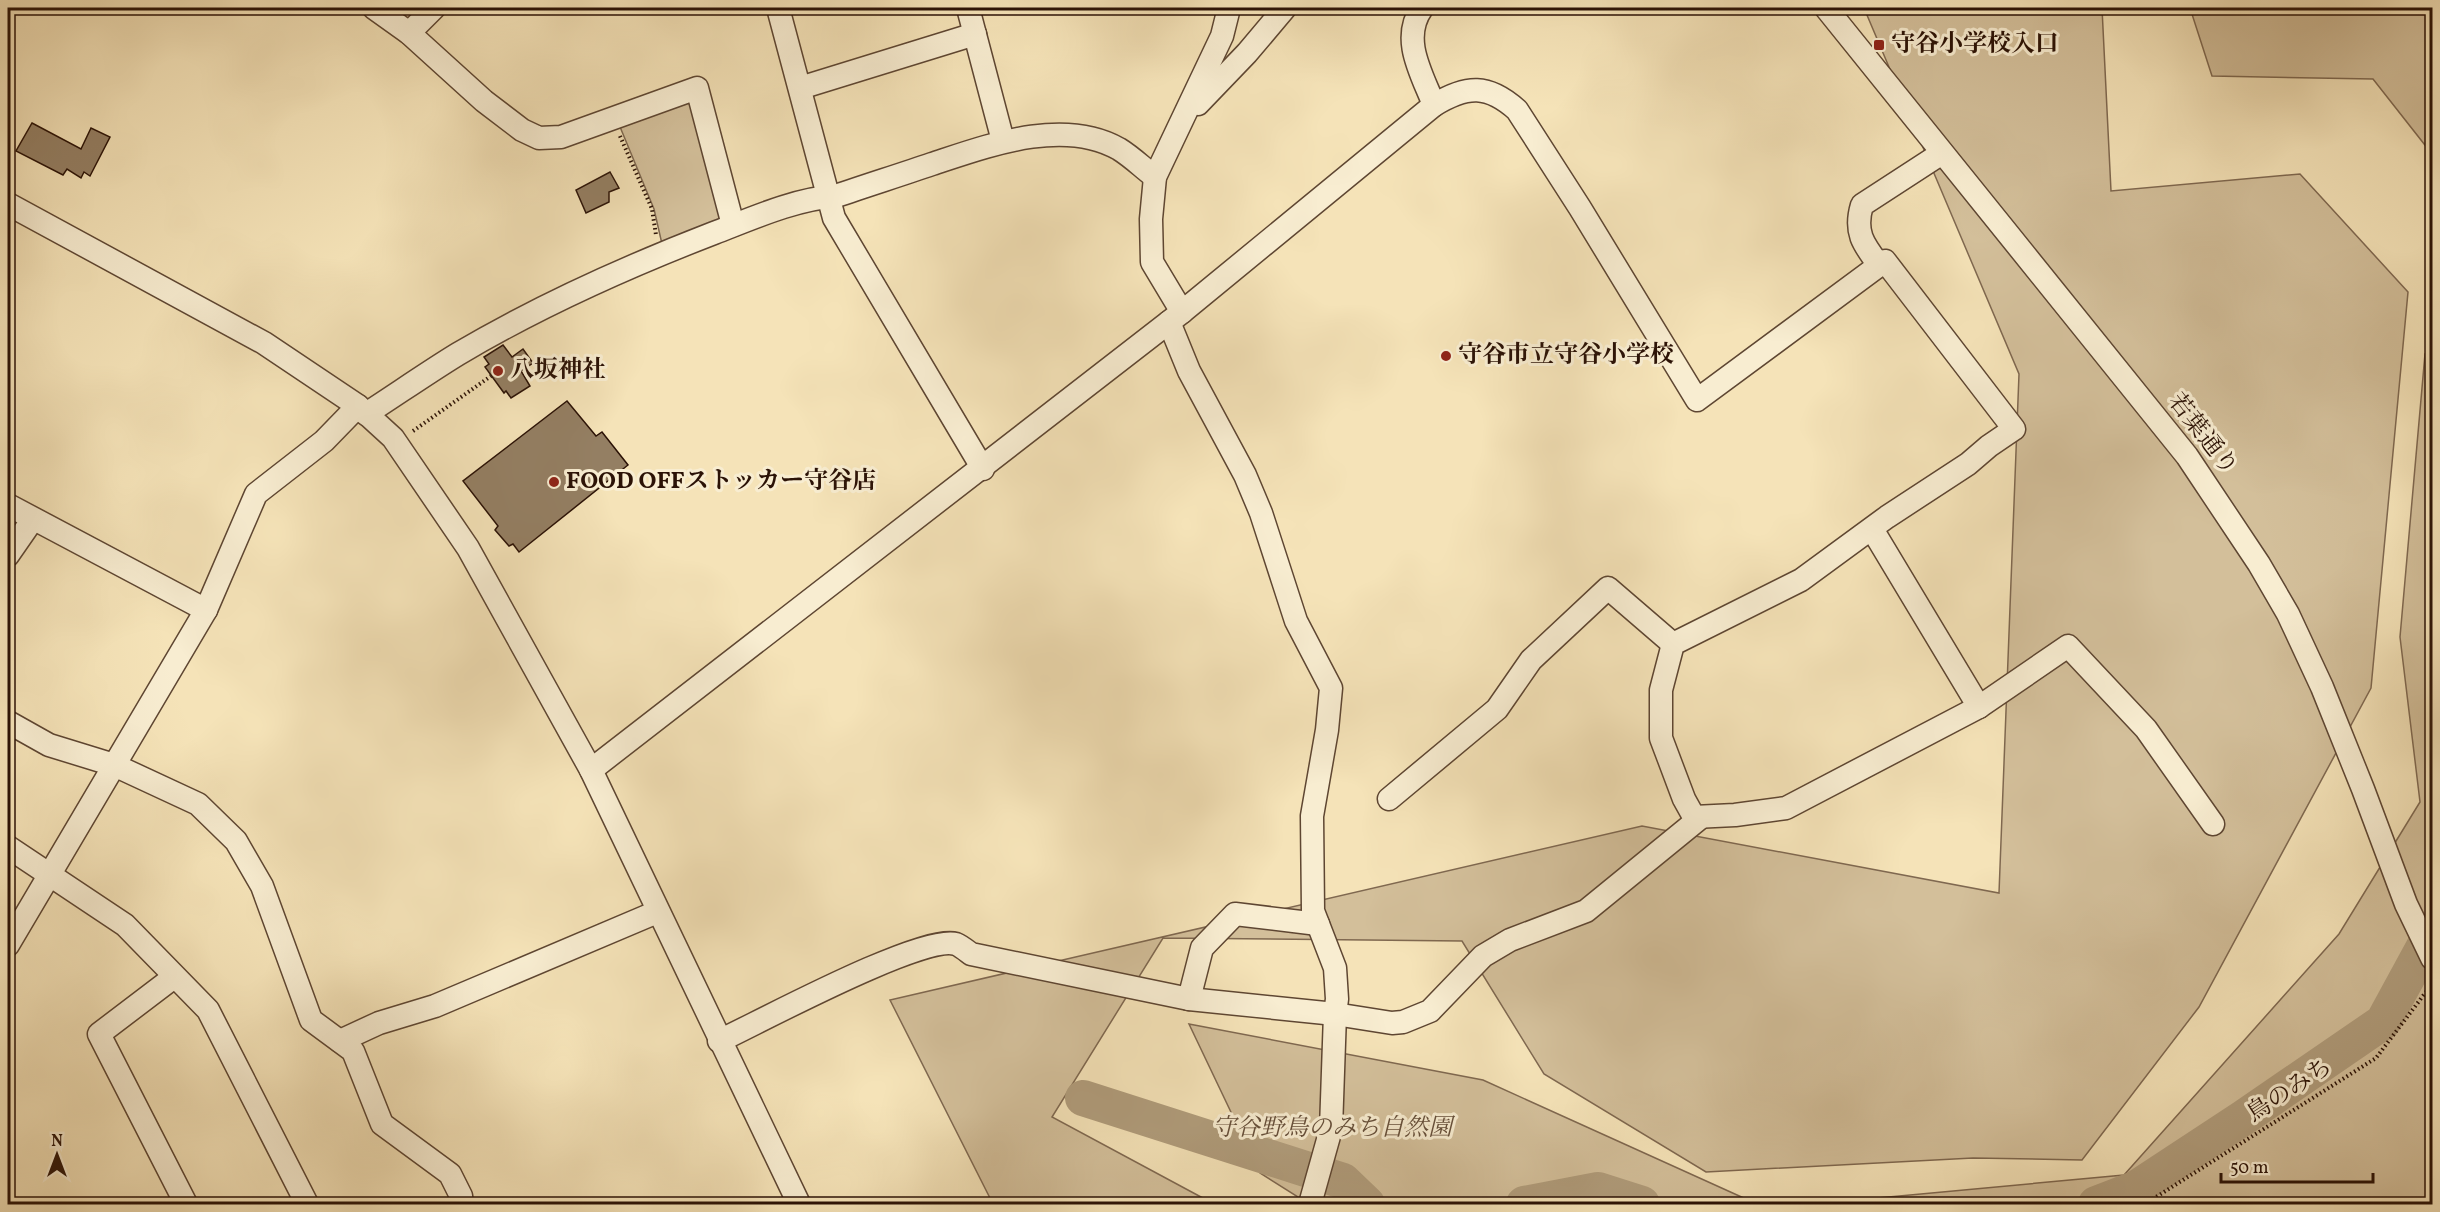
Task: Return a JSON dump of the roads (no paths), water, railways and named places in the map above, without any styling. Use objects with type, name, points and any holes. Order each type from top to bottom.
[{"type":"street","points":[[374,8],[409,33],[484,100],[522,130],[538,138],[561,137],[697,88],[733,225]]},
{"type":"street","points":[[409,33],[434,8]]},
{"type":"street","points":[[778,8],[834,218],[983,469]]},
{"type":"street","points":[[968,8],[1003,141]]},
{"type":"street","points":[[1229,8],[1222,36],[1155,177],[1151,219],[1152,262],[1176,317],[1190,371],[1245,475],[1261,513],[1296,621],[1331,688],[1327,730],[1312,816],[1313,911],[1335,968],[1337,999],[1331,1129],[1310,1204]]},
{"type":"street","points":[[1181,124],[1285,8]]},
{"type":"street","points":[[1422,8],[1416,16],[1411,34],[1413,50],[1434,105]]},
{"type":"street","name":"若葉通り","points":[[1826,8],[2187,456],[2259,564],[2288,614],[2322,687],[2406,904],[2433,958]]},
{"type":"street","points":[[800,88],[975,34]]},
{"type":"street","points":[[591,770],[983,469],[1176,317],[1434,105],[1463,92],[1478,89],[1503,98],[1517,110],[1580,208],[1697,400],[1885,261],[2014,429],[1968,464],[1801,580],[1673,644],[1662,690],[1661,738],[1684,799],[1694,817],[1786,808],[1978,707],[2068,646],[2146,729],[2213,824]]},
{"type":"street","points":[[8,945],[206,610],[256,494],[362,410],[550,305],[660,254],[733,225],[812,199],[836,196],[1003,141],[1037,136],[1071,136],[1095,140],[1118,149],[1155,177]]},
{"type":"street","points":[[1879,265],[1862,242],[1858,218],[1862,205],[1942,153]]},
{"type":"street","points":[[8,204],[264,343],[362,410],[396,443],[468,548],[591,770],[657,912],[799,1204]]},
{"type":"street","points":[[8,505],[206,610]]},
{"type":"street","points":[[8,555],[33,519]]},
{"type":"street","points":[[1872,529],[1978,707]]},
{"type":"street","points":[[1389,799],[1497,709],[1531,660],[1608,588],[1673,644]]},
{"type":"street","points":[[8,722],[49,745],[114,765],[198,804],[236,841],[262,886],[311,1020],[353,1051],[382,1124],[450,1174],[461,1196],[462,1204]]},
{"type":"street","points":[[719,1041],[887,960],[924,947],[954,944],[971,954],[1189,999],[1335,1014],[1392,1023],[1412,1019],[1430,1011],[1484,956],[1510,940],[1586,911],[1700,818]]},
{"type":"street","points":[[8,847],[126,925],[208,1010],[307,1204]]},
{"type":"street","points":[[340,1041],[379,1023],[435,1006],[657,912]]},
{"type":"street","points":[[1189,999],[1202,948],[1235,914],[1318,924]]},
{"type":"street","points":[[174,977],[99,1034],[180,1203]]},
{"type":"waterway","points":[[2096,1204],[2135,1189],[2383,1022],[2432,932]]},
{"type":"waterway","points":[[1083,1098],[1343,1181],[1367,1204]]},
{"type":"waterway","points":[[1524,1204],[1598,1190],[1642,1204]]},
{"type":"place","name":"守谷小学校入口","points":[[1879,45]]},
{"type":"place","name":"守谷市立守谷小学校","points":[[1446,356]]},
{"type":"place","name":"八坂神社","points":[[498,371]]},
{"type":"place","name":"FOOD OFFストッカー守谷店","points":[[554,482]]},
{"type":"park label","name":"守谷野鳥のみち自然園","points":[[1332,1129]]}]
